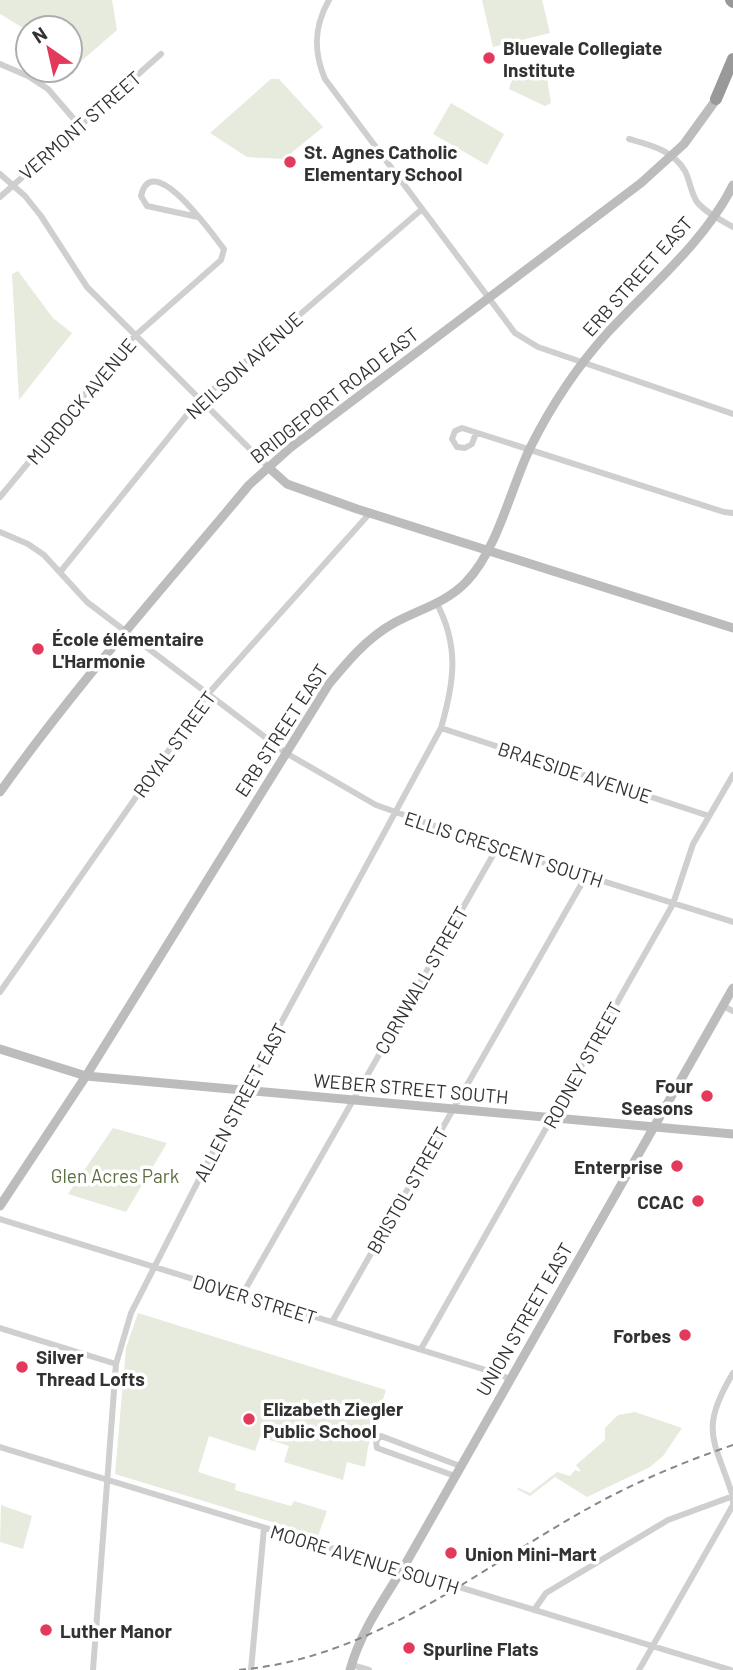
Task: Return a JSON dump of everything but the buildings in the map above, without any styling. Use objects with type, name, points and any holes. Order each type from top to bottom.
[{"type":"highway","points":[[716,99],[733,59]]},
{"type":"main road","name":"BRIDGEPORT ROAD EAST","points":[[0,792],[127,631],[249,485],[290,448],[641,183],[684,144],[733,73]]},
{"type":"main road","name":"ERB STREET EAST","points":[[0,1206],[86,1076],[329,684],[363,644],[393,623],[436,602],[466,582],[488,550],[530,449],[583,362],[714,216],[733,185]]},
{"type":"main road","points":[[268,467],[287,484],[370,513],[733,628]]},
{"type":"main road","name":"UNION STREET EAST","points":[[351,1667],[360,1640],[733,988]]},
{"type":"main road","name":"WEBER STREET SOUTH","points":[[0,1049],[86,1076],[733,1134]]},
{"type":"street","points":[[329,0],[316,35],[316,55],[322,71],[346,109],[515,333],[538,347],[733,414]]},
{"type":"street","name":"VERMONT STREET","points":[[0,197],[161,54]]},
{"type":"street","points":[[0,64],[28,76],[48,89],[79,125]]},
{"type":"street","points":[[629,139],[659,147],[671,156],[685,171],[696,200],[733,228]]},
{"type":"street","points":[[0,174],[41,216],[87,287],[268,467]]},
{"type":"street","name":"MURDOCK AVENUE","points":[[0,497],[136,335],[222,260],[223,248],[198,217],[166,184],[148,182],[143,188],[141,196],[147,206],[198,217]]},
{"type":"street","name":"NEILSON AVENUE","points":[[61,571],[200,400],[421,210]]},
{"type":"street","points":[[476,433],[733,513]]},
{"type":"street","name":"ROYAL STREET","points":[[0,992],[208,694],[370,513]]},
{"type":"street","name":"ELLIS CRESCENT SOUTH","points":[[0,532],[44,555],[86,601],[286,753],[394,813],[733,922]]},
{"type":"street","name":"ALLEN STREET EAST","points":[[93,1670],[116,1364],[131,1313],[244,1091],[441,728],[452,686],[454,659],[447,625],[436,602]]},
{"type":"street","name":"BRAESIDE AVENUE","points":[[441,728],[709,816]]},
{"type":"street","name":"RODNEY STREET","points":[[421,1349],[673,904],[694,845],[733,775]]},
{"type":"street","name":"CORNWALL STREET","points":[[242,1295],[497,848]]},
{"type":"street","name":"BRISTOL STREET","points":[[332,1322],[586,876]]},
{"type":"street","points":[[723,1006],[733,1011]]},
{"type":"street","name":"DOVER STREET","points":[[0,1219],[421,1349],[510,1380]]},
{"type":"street","points":[[0,1328],[116,1364]]},
{"type":"street","points":[[639,1670],[733,1505],[733,1496],[713,1444],[712,1425],[716,1408],[733,1373]]},
{"type":"street","points":[[455,1476],[377,1448],[376,1441],[381,1436],[460,1466]]},
{"type":"street","name":"MOORE AVENUE SOUTH","points":[[0,1447],[731,1670]]},
{"type":"street","points":[[534,1610],[546,1593],[668,1520],[733,1496]]},
{"type":"street","points":[[251,1670],[264,1528]]},
{"type":"street","points":[[351,1667],[369,1670]]},
{"type":"green space","points":[[0,0],[112,0],[117,30],[84,59],[84,14],[14,14],[14,22],[0,14]]},
{"type":"green space","points":[[482,0],[542,0],[550,33],[493,47]]},
{"type":"green space","points":[[537,64],[545,65],[551,103],[545,106],[509,89],[518,72]]},
{"type":"green space","points":[[271,79],[279,79],[323,127],[284,159],[247,157],[210,133]]},
{"type":"green space","points":[[451,103],[504,134],[487,165],[433,134]]},
{"type":"green space","points":[[18,271],[53,318],[72,333],[19,400],[12,274]]},
{"type":"green space","name":"Glen Acres Park","points":[[113,1128],[167,1143],[126,1212],[68,1194]]},
{"type":"green space","name":"Elizabeth Ziegler Public School","points":[[138,1313],[386,1390],[368,1447],[365,1467],[347,1462],[343,1480],[284,1462],[289,1446],[260,1437],[255,1451],[209,1436],[198,1472],[236,1484],[235,1490],[291,1506],[294,1501],[327,1511],[318,1536],[115,1474],[126,1348]]},
{"type":"green space","points":[[635,1412],[682,1428],[663,1456],[650,1467],[587,1497],[555,1477],[530,1496],[517,1489],[530,1493],[557,1472],[570,1476],[575,1470],[581,1472],[576,1465],[605,1440],[605,1428],[618,1415]]},
{"type":"green space","points":[[1,1505],[32,1516],[23,1549],[0,1542]]},
{"type":"railway","points":[[239,1670],[288,1662],[334,1649],[378,1630],[420,1609],[604,1499],[658,1474],[733,1445]]},
{"type":"place","name":"Bluevale Collegiate Institute","points":[[489,58]]},
{"type":"place","name":"St. Agnes Catholic Elementary School","points":[[290,162]]},
{"type":"place","name":"École élémentaire L'Harmonie","points":[[38,649]]},
{"type":"place","name":"Four Seasons","points":[[707,1096]]},
{"type":"place","name":"Enterprise","points":[[677,1166]]},
{"type":"place","name":"CCAC","points":[[698,1201]]},
{"type":"place","name":"Forbes","points":[[685,1335]]},
{"type":"place","name":"Silver Thread Lofts","points":[[22,1367]]},
{"type":"place","name":"Elizabeth Ziegler Public School","points":[[249,1419]]},
{"type":"place","name":"Union Mini-Mart","points":[[451,1553]]},
{"type":"place","name":"Luther Manor","points":[[46,1630]]},
{"type":"place","name":"Spurline Flats","points":[[409,1648]]}]
